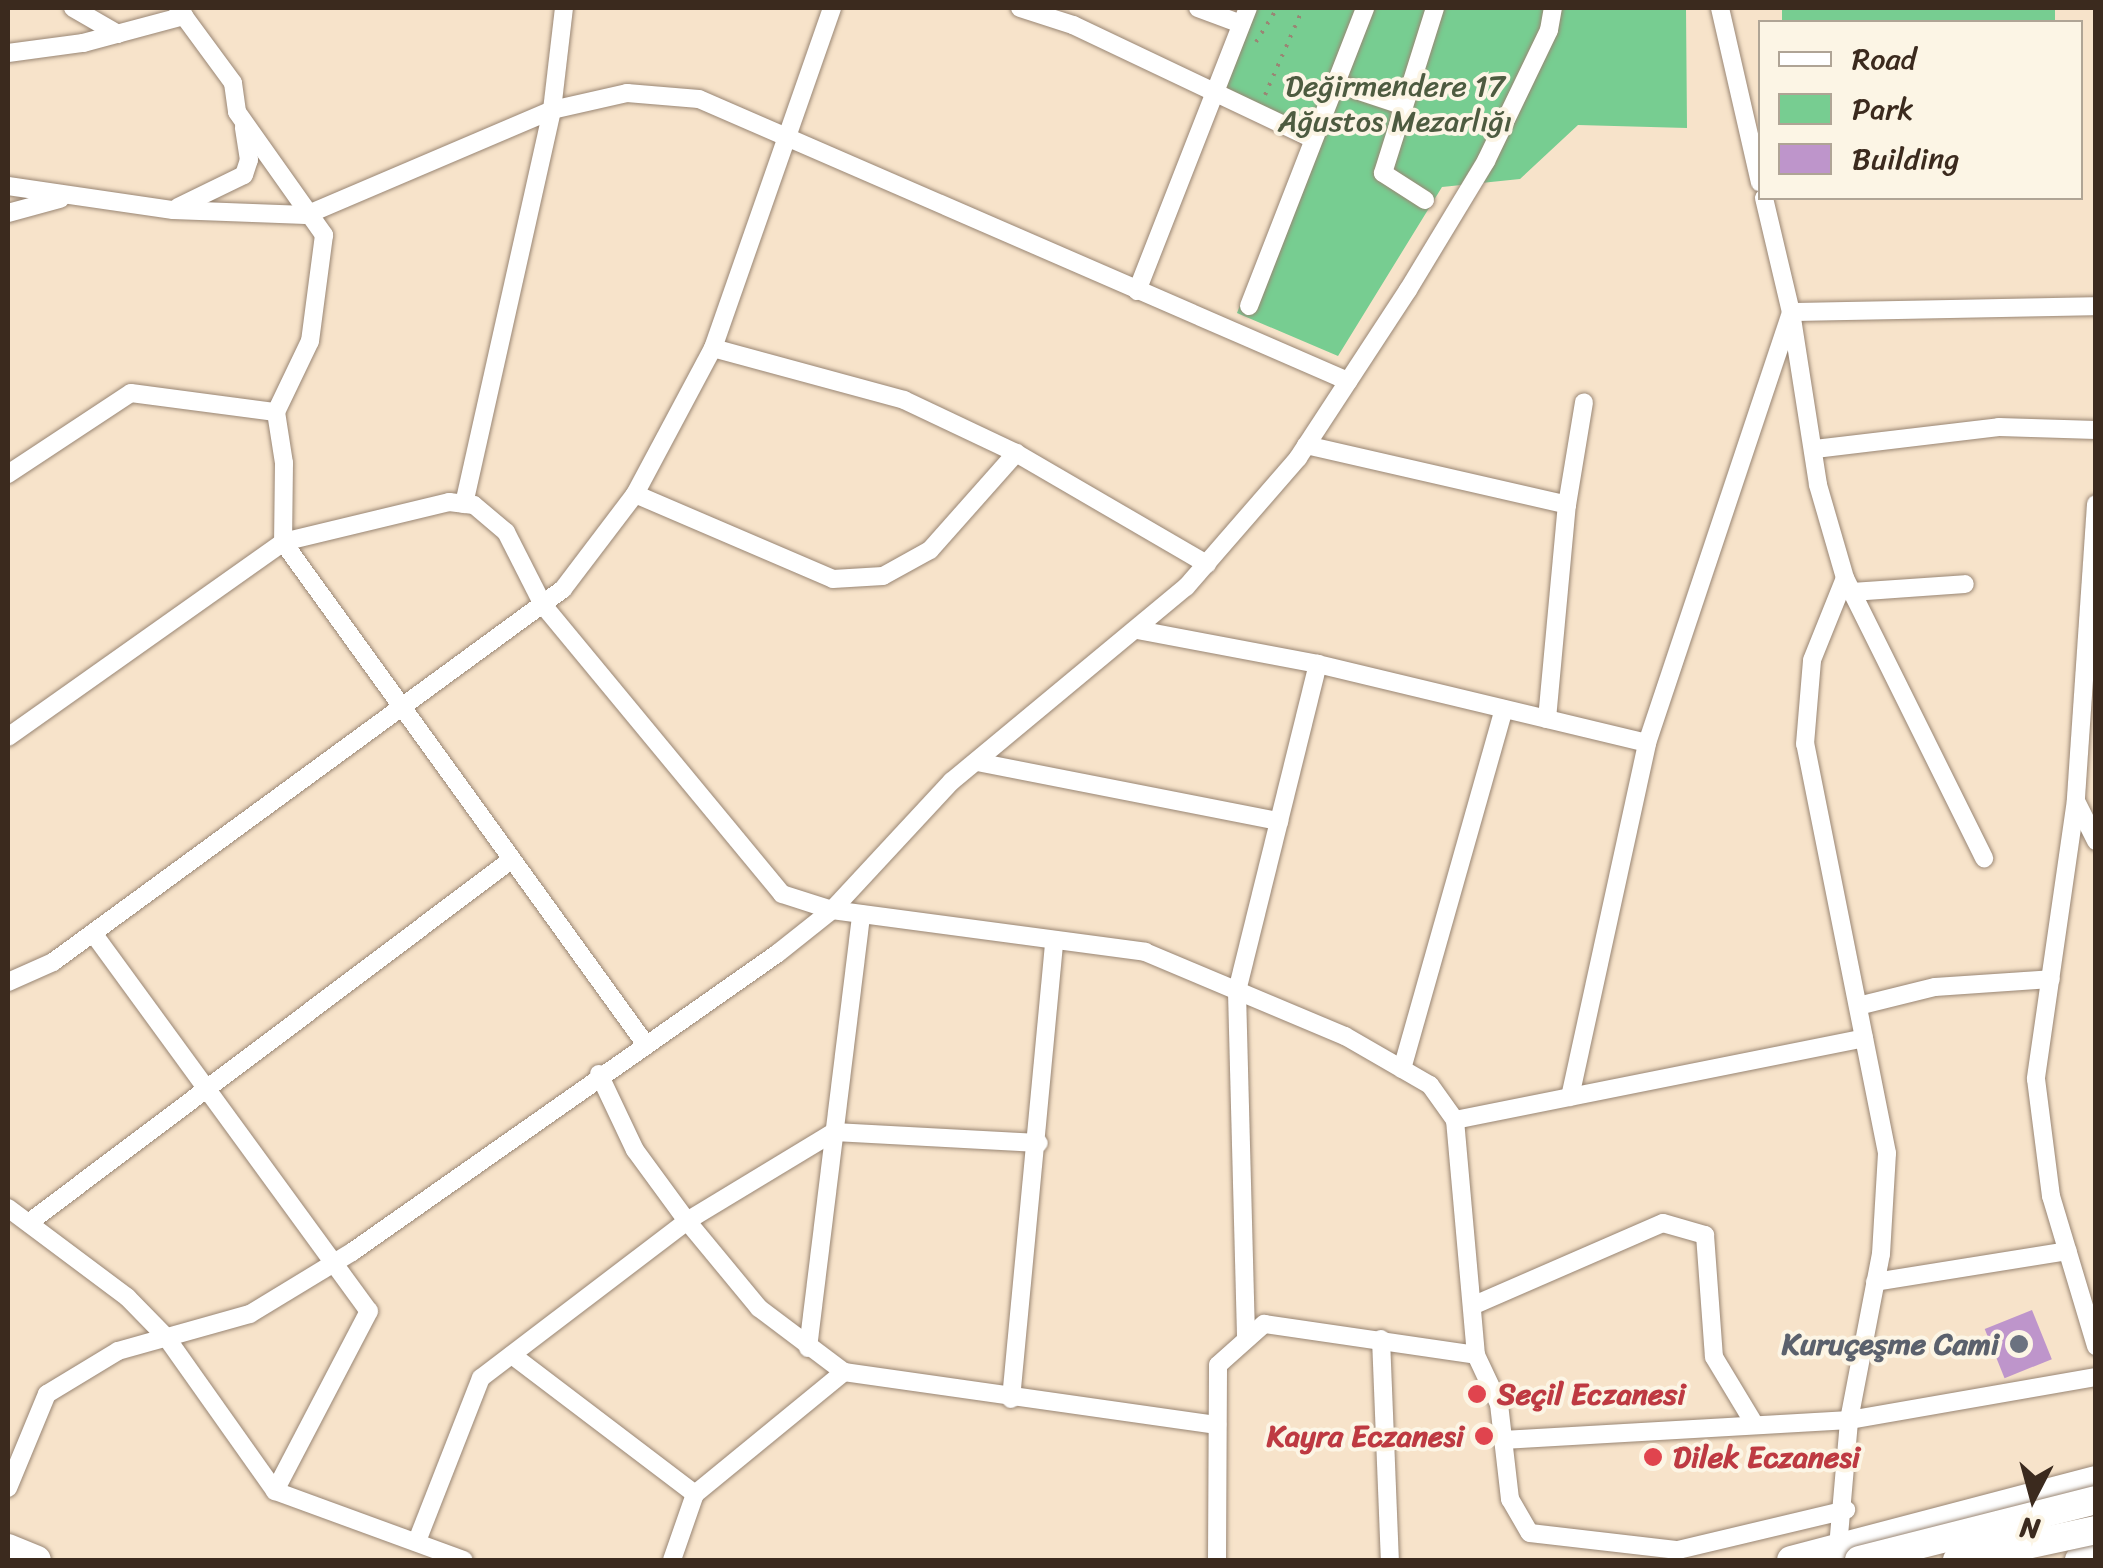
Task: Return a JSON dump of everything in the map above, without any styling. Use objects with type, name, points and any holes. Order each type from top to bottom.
[{"type":"highway","points":[[1852,1556],[2023,1498],[2096,1480]]},
{"type":"highway","points":[[2023,1498],[2051,1514],[2057,1532],[2050,1560]]},
{"type":"highway","points":[[1792,1560],[1852,1556],[2096,1500]]},
{"type":"highway","points":[[1957,1560],[2096,1530]]},
{"type":"highway","points":[[8,1548],[36,1560]]},
{"type":"highway","points":[[2078,1560],[2096,1556]]},
{"type":"street","points":[[73,8],[118,34]]},
{"type":"street","points":[[464,504],[552,110],[564,8]]},
{"type":"street","points":[[8,982],[30,977],[93,933],[562,589],[635,494],[713,348],[832,8]]},
{"type":"street","points":[[1020,8],[1313,139]]},
{"type":"street","points":[[1137,291],[1218,94],[1244,16],[1198,8]]},
{"type":"street","points":[[1249,306],[1364,8]]},
{"type":"street","points":[[1425,200],[1382,173],[1435,8]]},
{"type":"street","points":[[8,1488],[47,1394],[118,1351],[250,1314],[334,1262],[832,910],[977,762],[1138,630],[1207,564],[1306,444],[1486,162],[1549,30],[1553,8]]},
{"type":"street","points":[[1720,8],[1758,173]]},
{"type":"street","points":[[8,53],[118,34],[181,12],[232,83],[237,112],[249,138],[244,175],[173,210]]},
{"type":"street","points":[[1335,83],[1404,106]]},
{"type":"street","points":[[8,186],[67,198],[173,210],[306,215],[552,110],[628,93],[699,98],[785,142],[1348,381]]},
{"type":"street","points":[[237,112],[306,215],[324,234],[310,341],[276,412],[284,463],[283,542],[644,1042]]},
{"type":"street","points":[[8,213],[67,198]]},
{"type":"street","points":[[1764,200],[1791,312],[1818,485],[1848,585],[1984,858]]},
{"type":"street","points":[[1791,312],[2096,306]]},
{"type":"street","points":[[1570,1097],[1647,743],[1791,312]]},
{"type":"street","points":[[713,348],[904,400],[1016,453],[1207,564]]},
{"type":"street","points":[[8,474],[131,393],[276,412]]},
{"type":"street","points":[[1546,719],[1568,505],[1584,402]]},
{"type":"street","points":[[1815,449],[1999,427],[2096,430]]},
{"type":"street","points":[[1306,444],[1568,505]]},
{"type":"street","points":[[635,494],[832,580],[883,576],[930,550],[1016,453]]},
{"type":"street","points":[[8,737],[283,542],[449,502],[474,505],[506,532],[542,605],[782,894],[832,910],[1145,952],[1346,1036],[1430,1085],[1454,1120],[1476,1356],[1494,1388],[1510,1499],[1530,1534],[1678,1550],[1846,1510]]},
{"type":"street","points":[[2096,504],[2082,812],[2036,1080],[2051,1196],[2096,1346]]},
{"type":"street","points":[[1848,585],[1965,584]]},
{"type":"street","points":[[1848,585],[1812,660],[1805,744],[1888,1153],[1875,1282],[1849,1420],[1846,1510],[1852,1556]]},
{"type":"street","points":[[1138,630],[1318,664],[1647,743]]},
{"type":"street","points":[[1246,1336],[1237,990],[1318,664]]},
{"type":"street","points":[[1402,1069],[1504,709]]},
{"type":"street","points":[[977,762],[1279,822]]},
{"type":"street","points":[[2082,812],[2096,841]]},
{"type":"street","points":[[31,1221],[512,860]]},
{"type":"street","points":[[808,1348],[861,914]]},
{"type":"street","points":[[93,933],[369,1311],[274,1491]]},
{"type":"street","points":[[1010,1399],[1039,1143],[1054,940]]},
{"type":"street","points":[[1858,1006],[1935,987],[2051,979]]},
{"type":"street","points":[[1454,1120],[1864,1038]]},
{"type":"street","points":[[599,1074],[636,1150],[759,1308],[844,1372],[1010,1399],[1217,1424]]},
{"type":"street","points":[[417,1541],[481,1378],[687,1220],[834,1132],[1039,1143]]},
{"type":"street","points":[[8,1208],[31,1221],[166,1337],[274,1491],[464,1560]]},
{"type":"street","points":[[1472,1306],[1663,1223],[1705,1235],[1714,1357],[1754,1425]]},
{"type":"street","points":[[1875,1282],[2068,1251]]},
{"type":"street","points":[[1217,1560],[1218,1365],[1246,1336],[1264,1324],[1476,1356]]},
{"type":"street","points":[[1381,1339],[1390,1560]]},
{"type":"street","points":[[512,1355],[695,1494]]},
{"type":"street","points":[[672,1560],[695,1494],[844,1372]]},
{"type":"street","points":[[1504,1440],[1849,1420],[2096,1378]]},
{"type":"path","points":[[1257,113],[1303,8]]},
{"type":"green space","name":"Değirmendere 17 Ağustos Mezarlığı","points":[[1250,8],[1686,8],[1687,128],[1578,125],[1520,179],[1442,187],[1338,356],[1237,313],[1303,143],[1213,99]]},
{"type":"green space","points":[[1782,8],[2055,8],[2055,20],[1782,20]]},
{"type":"building","name":"Kuruçeşme Cami","points":[[2032,1310],[2052,1359],[2005,1378],[1985,1329]]},
{"type":"place","name":"Kuruçeşme Cami","points":[[2019,1344]]},
{"type":"place","name":"Seçil Eczanesi","points":[[1477,1394]]},
{"type":"place","name":"Kayra Eczanesi","points":[[1484,1436]]},
{"type":"place","name":"Dilek Eczanesi","points":[[1653,1457]]}]
